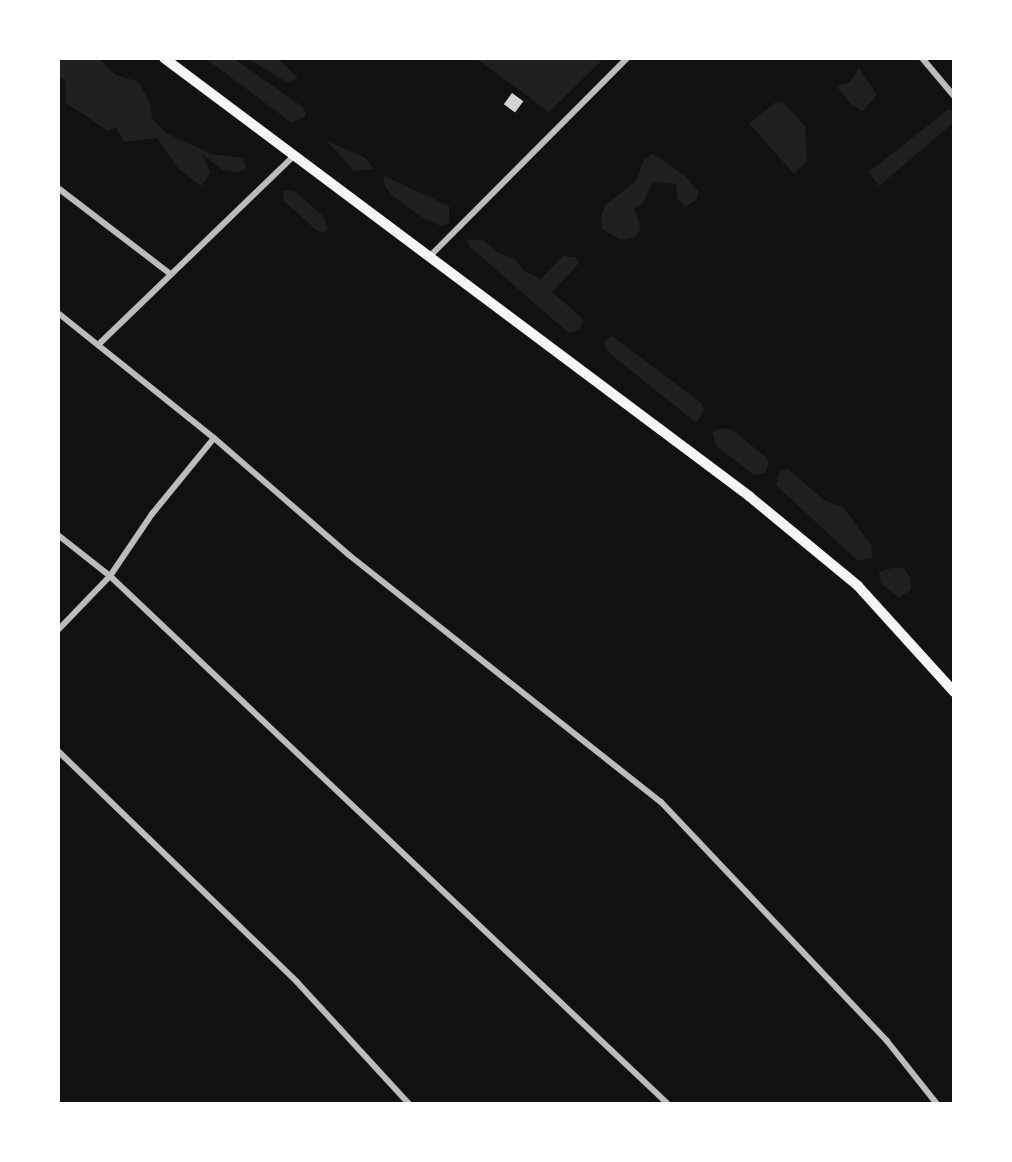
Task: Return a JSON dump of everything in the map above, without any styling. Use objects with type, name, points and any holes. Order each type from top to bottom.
[{"type":"highway","points":[[164,58],[749,496],[846,576],[954,692]]},
{"type":"street","points":[[429,257],[627,58]]},
{"type":"street","points":[[922,58],[954,96]]},
{"type":"street","points":[[98,345],[169,273],[295,155]]},
{"type":"street","points":[[58,188],[169,273]]},
{"type":"street","points":[[58,313],[214,438],[349,555],[661,802],[887,1041],[937,1104]]},
{"type":"street","points":[[58,630],[110,576],[152,514],[214,438]]},
{"type":"street","points":[[58,535],[110,576],[668,1104]]},
{"type":"street","points":[[58,751],[297,982],[409,1104]]},
{"type":"shaded area","points":[[58,58],[98,58],[116,75],[139,82],[151,106],[152,119],[166,133],[211,154],[243,158],[246,168],[237,173],[223,170],[203,155],[210,173],[201,186],[178,168],[157,138],[124,142],[116,128],[108,131],[66,103],[65,80],[58,75]]},
{"type":"shaded area","points":[[205,58],[233,58],[303,107],[306,116],[292,123]]},
{"type":"shaded area","points":[[247,58],[278,58],[298,78],[288,83]]},
{"type":"shaded area","points":[[476,58],[604,58],[549,112]]},
{"type":"shaded area","points":[[859,68],[877,95],[862,111],[852,105],[837,87],[850,82]]},
{"type":"shaded area","points":[[776,102],[784,103],[805,126],[807,161],[794,174],[749,123]]},
{"type":"shaded area","points":[[949,109],[954,113],[954,122],[879,186],[869,172]]},
{"type":"shaded area","points":[[327,141],[366,158],[373,169],[354,171]]},
{"type":"shaded area","points":[[653,154],[684,175],[699,192],[696,200],[686,207],[677,199],[676,184],[653,182],[643,203],[634,209],[641,228],[635,237],[621,240],[602,229],[601,217],[605,205],[636,181],[644,159]]},
{"type":"shaded area","points":[[384,176],[449,206],[449,223],[441,226],[425,219],[391,195],[384,184]]},
{"type":"shaded area","points":[[284,190],[295,192],[323,216],[328,229],[323,233],[315,229],[283,200]]},
{"type":"shaded area","points":[[467,240],[483,240],[499,253],[515,259],[524,271],[541,279],[563,256],[575,257],[579,263],[552,292],[583,319],[581,328],[569,333],[469,246]]},
{"type":"shaded area","points":[[612,336],[701,403],[704,410],[698,421],[695,422],[607,351],[604,341]]},
{"type":"shaded area","points":[[722,428],[732,430],[766,457],[769,463],[765,473],[754,475],[716,446],[713,432]]},
{"type":"shaded area","points":[[788,469],[824,500],[843,507],[871,545],[872,558],[858,561],[776,485],[779,472]]},
{"type":"shaded area","points":[[904,568],[910,578],[911,589],[899,598],[881,584],[879,572]]},
{"type":"building","points":[[512,93],[523,101],[515,113],[504,104]]}]
